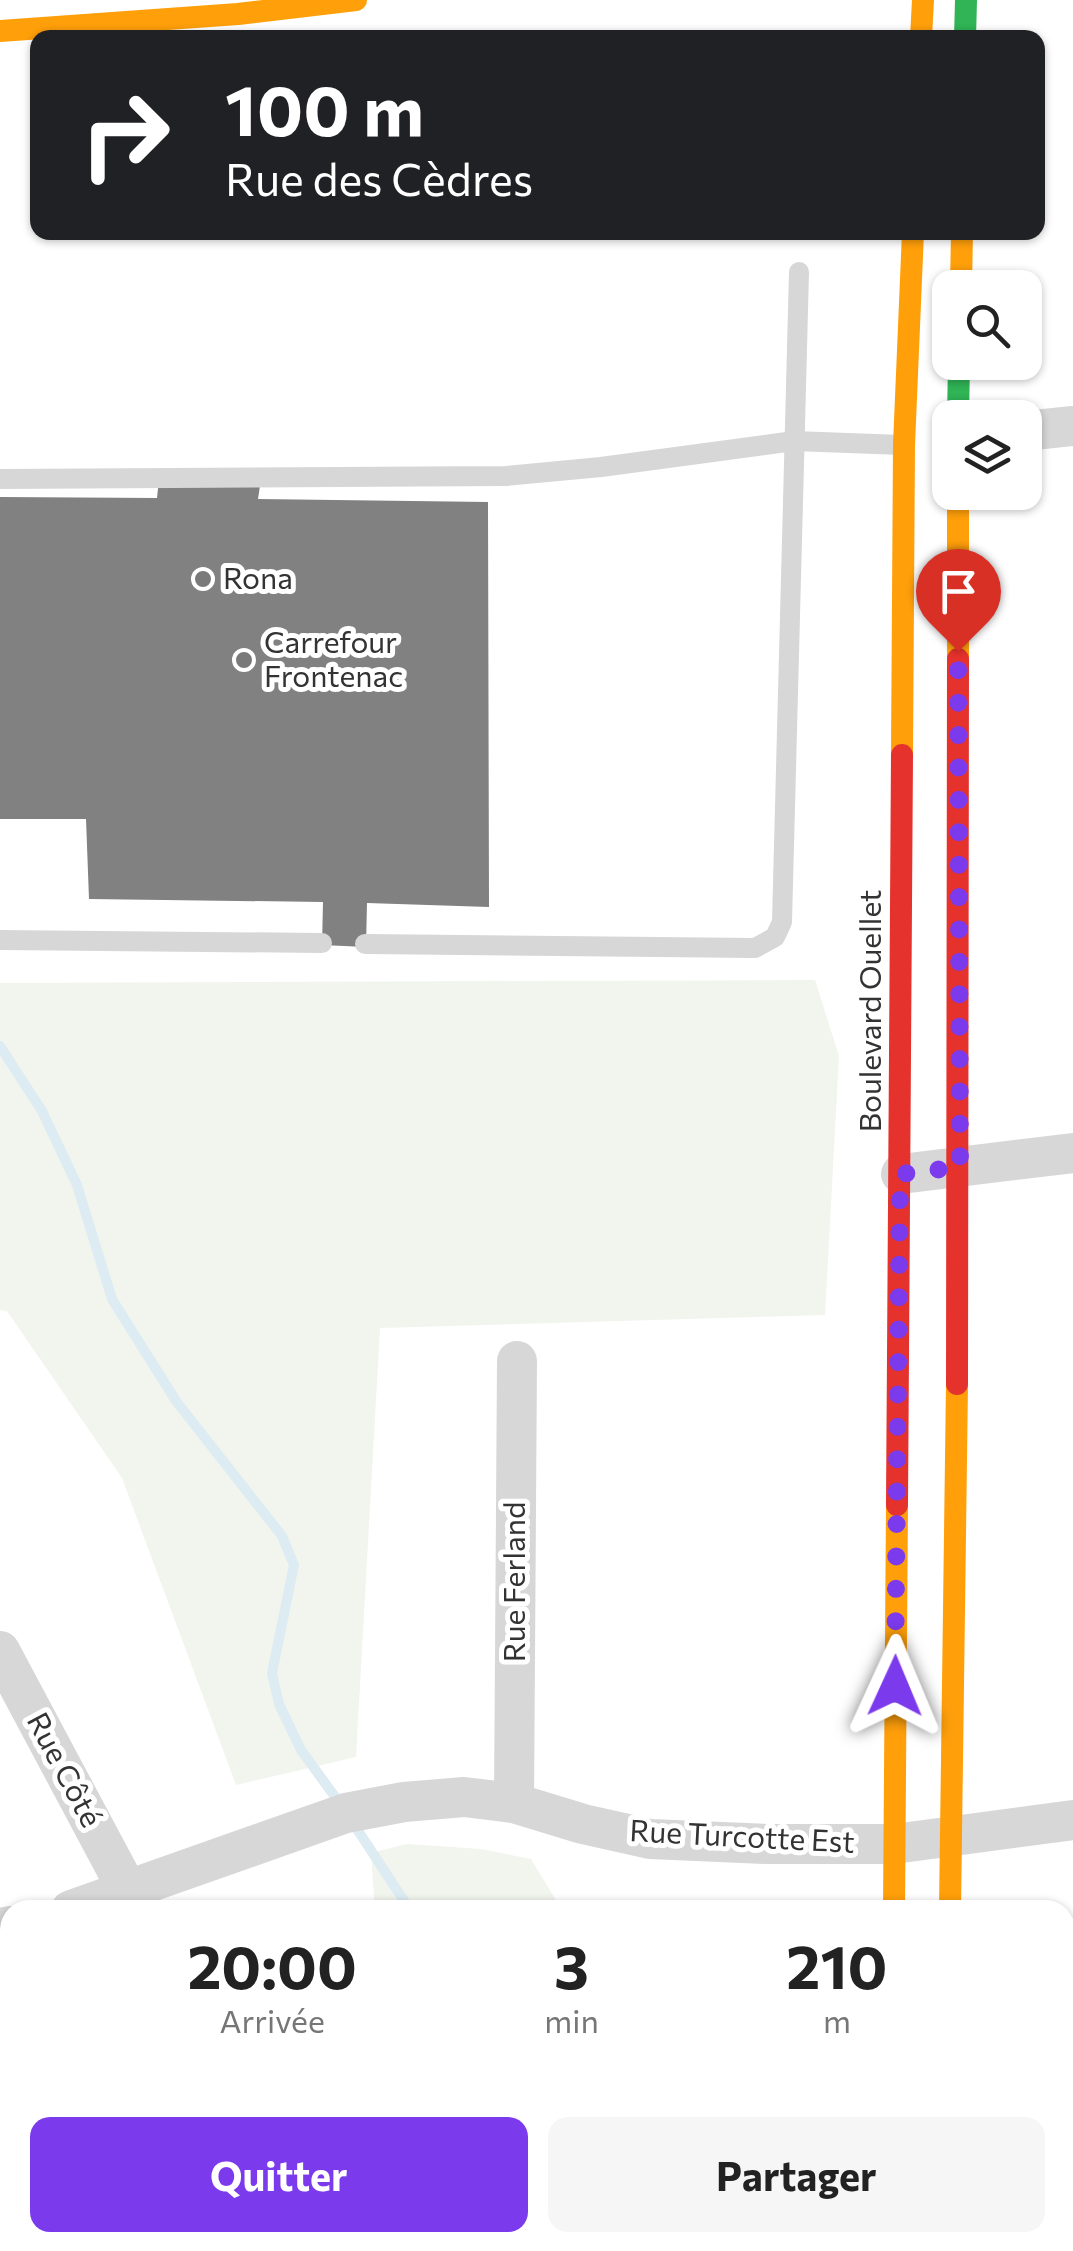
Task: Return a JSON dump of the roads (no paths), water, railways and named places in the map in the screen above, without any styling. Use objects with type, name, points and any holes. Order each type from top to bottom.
[{"type":"street","points":[[0,31],[238,14],[356,0]]},
{"type":"street","points":[[922,30],[923,0]]},
{"type":"street","points":[[965,30],[966,0]]},
{"type":"street","name":"Boulevard Ouellet","points":[[894,1900],[904,444],[913,240]]},
{"type":"street","points":[[961,270],[962,240]]},
{"type":"street","points":[[1042,429],[1073,426]]},
{"type":"street","points":[[904,444],[932,441]]},
{"type":"street","points":[[950,1900],[960,1167],[958,510]]},
{"type":"street","points":[[900,1174],[1073,1152]]},
{"type":"street","name":"Rue Ferland","points":[[514,1803],[517,1361]]},
{"type":"street","name":"Rue Côté","points":[[0,1652],[127,1889]]},
{"type":"street","name":"Rue Turcotte Est","points":[[98,1900],[346,1812],[464,1797],[514,1803],[650,1839],[768,1844],[894,1844],[1073,1820]]},
{"type":"lane","points":[[365,944],[755,948],[775,937],[782,922],[799,272]]},
{"type":"lane","points":[[0,479],[536,475],[794,441],[904,444]]},
{"type":"lane","points":[[0,940],[322,943]]},
{"type":"waterway","points":[[0,1046],[42,1111],[77,1185],[112,1299],[176,1401],[282,1536],[294,1565],[272,1673],[279,1704],[301,1750],[341,1805]]},
{"type":"waterway","points":[[353,1823],[403,1900]]},
{"type":"place","name":"Rona","points":[[203,579]]},
{"type":"place","name":"Carrefour Frontenac","points":[[244,660]]}]
